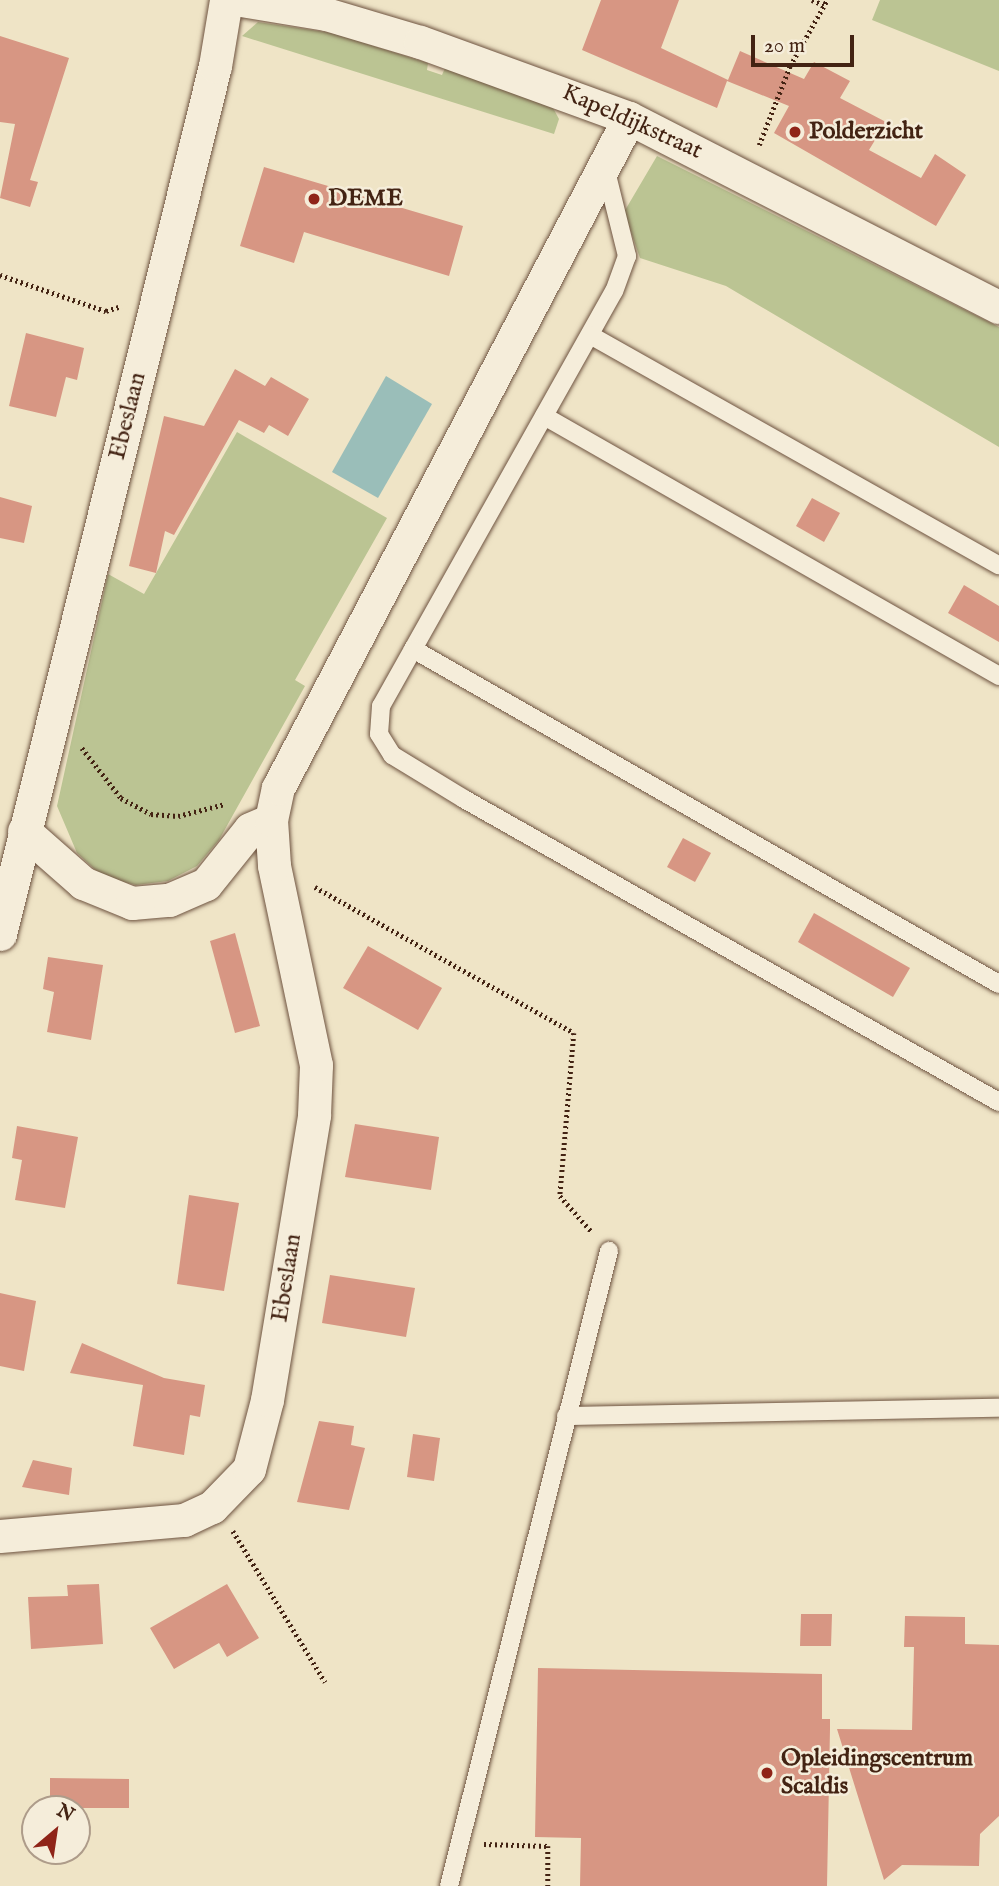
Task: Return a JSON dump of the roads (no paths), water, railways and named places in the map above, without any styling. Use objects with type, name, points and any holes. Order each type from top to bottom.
[{"type":"street","name":"Ebeslaan","points":[[0,934],[156,303],[226,0]]},
{"type":"street","name":"Kapeldijkstraat","points":[[241,0],[326,14],[420,42],[629,118],[747,175],[999,307]]},
{"type":"street","name":"Ebeslaan","points":[[0,1536],[184,1520],[217,1503],[249,1469],[261,1432],[314,1115],[310,1015],[274,865],[271,820],[278,788],[629,118]]},
{"type":"street","points":[[24,831],[83,883],[132,903],[169,900],[206,884],[250,830],[271,820]]},
{"type":"lane","points":[[604,164],[627,256],[590,335],[381,706],[379,734],[392,755],[999,1102]]},
{"type":"lane","points":[[590,335],[999,565]]},
{"type":"lane","points":[[544,416],[999,676]]},
{"type":"lane","points":[[413,649],[999,984]]},
{"type":"lane","points":[[449,1886],[455,1843],[608,1251]]},
{"type":"lane","points":[[566,1416],[999,1408]]},
{"type":"water","points":[[386,376],[432,404],[378,498],[332,472]]},
{"type":"place","name":"Polderzicht","points":[[795,132]]},
{"type":"place","name":"DEME","points":[[314,199]]},
{"type":"place","name":"Opleidingscentrum Scaldis","points":[[767,1773]]}]
